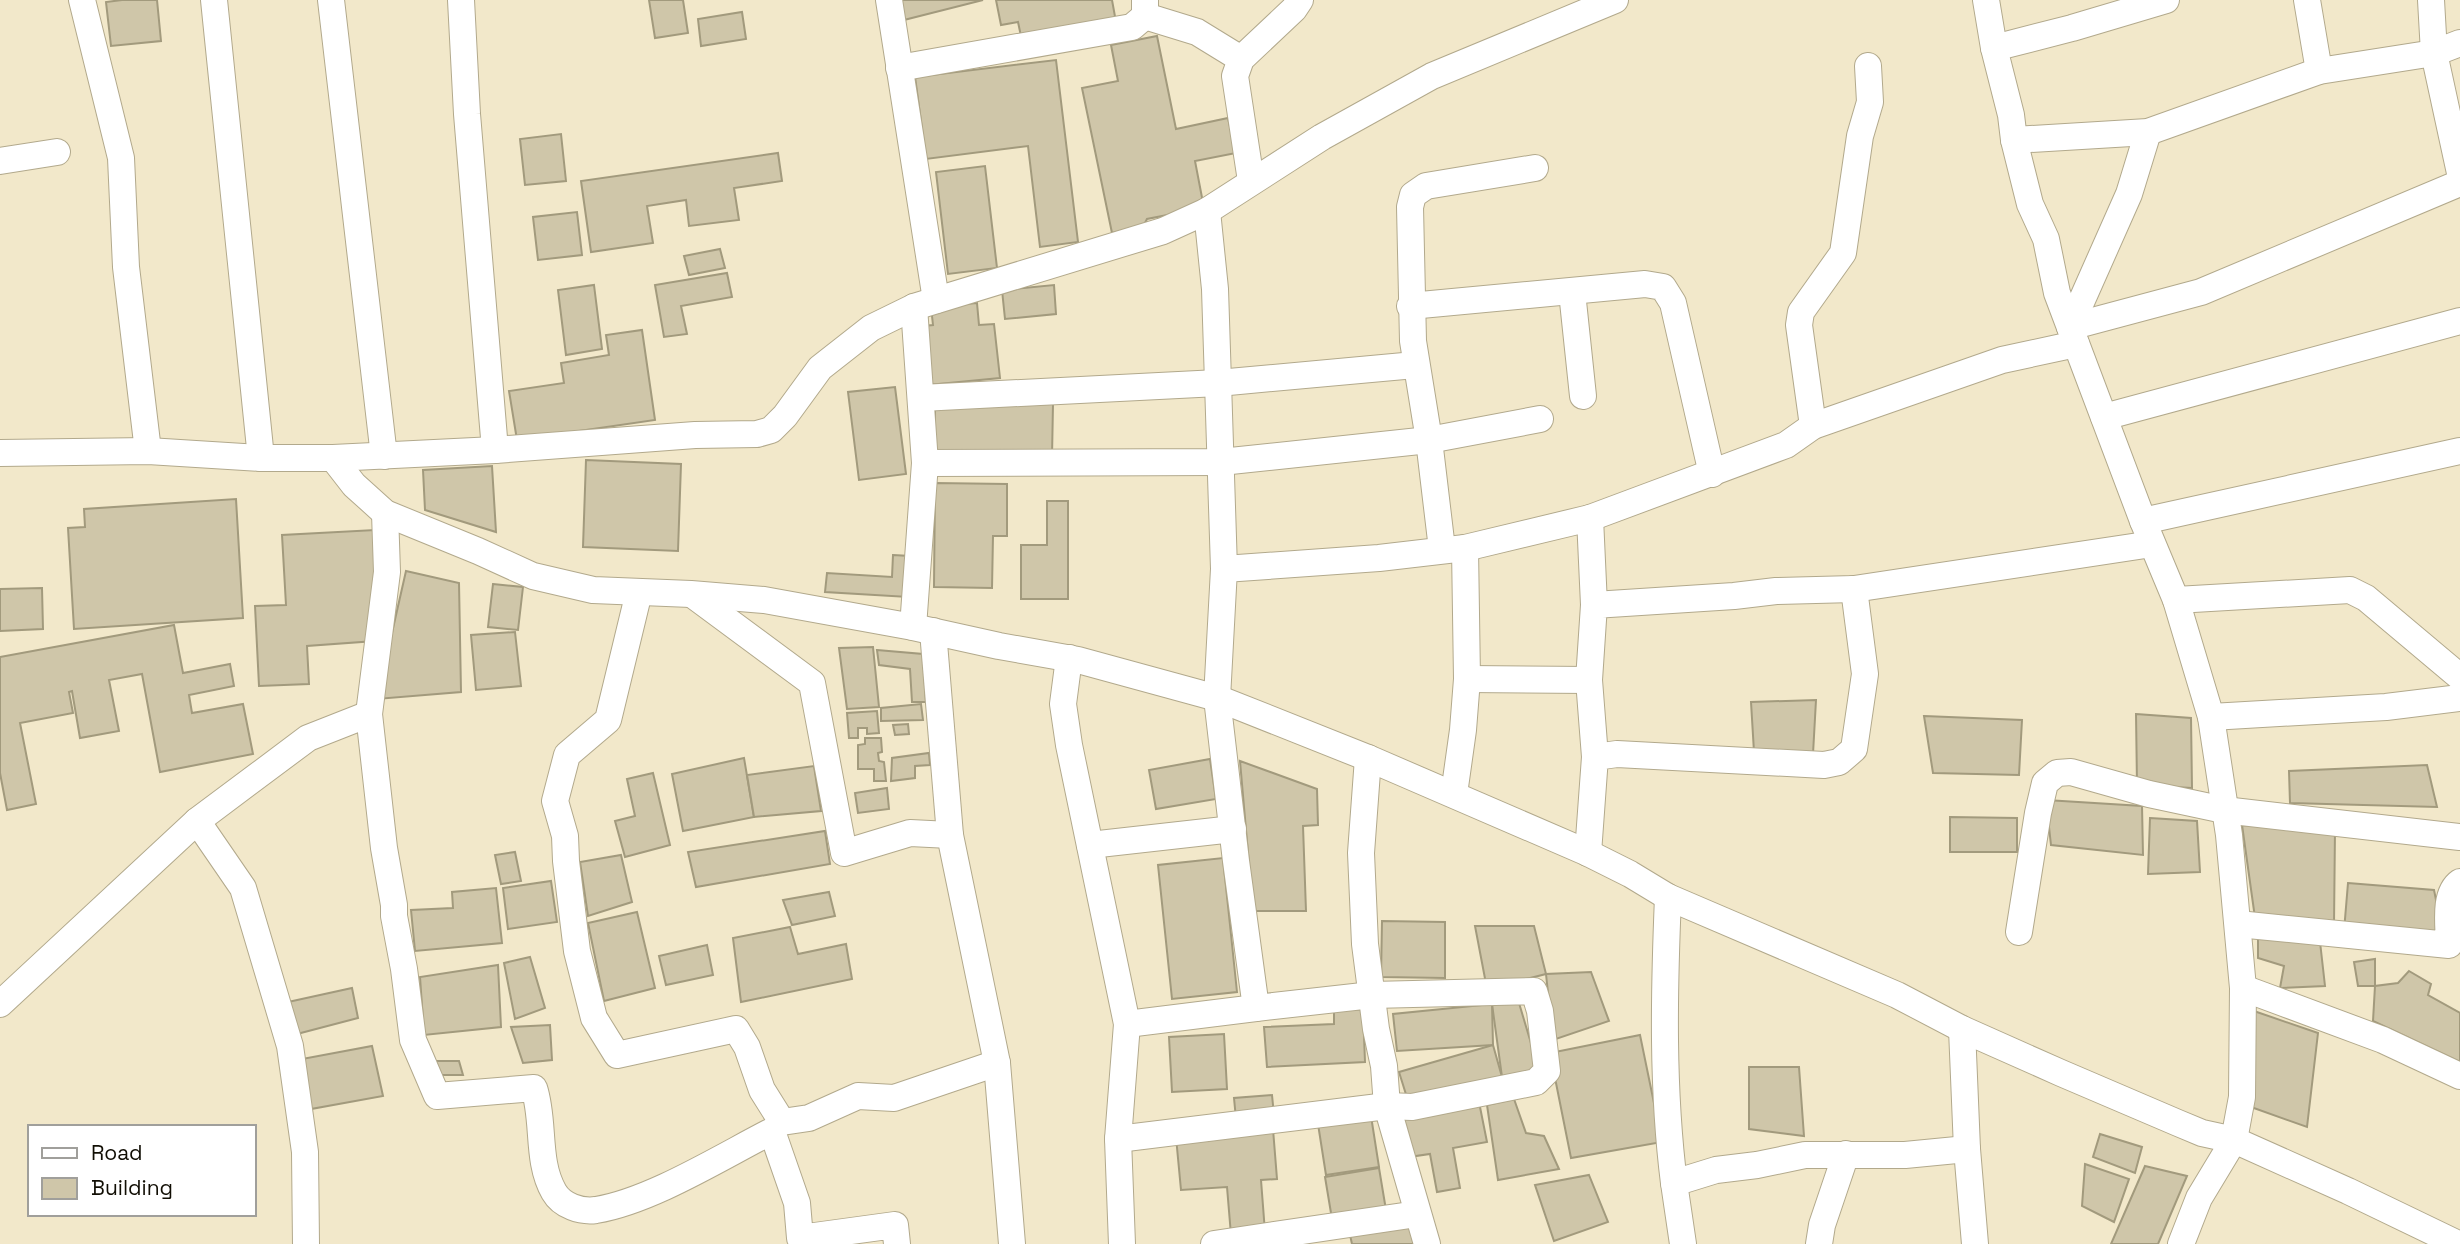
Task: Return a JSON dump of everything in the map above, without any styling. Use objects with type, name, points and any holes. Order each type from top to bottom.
[{"type":"street","points":[[82,0],[121,158],[125,267],[148,451]]},
{"type":"street","points":[[214,0],[261,458]]},
{"type":"street","points":[[331,0],[384,456]]},
{"type":"street","points":[[461,0],[467,114],[495,450]]},
{"type":"street","points":[[889,0],[925,304],[921,398],[925,463],[923,629],[950,835],[997,1063],[1012,1244]]},
{"type":"street","points":[[1251,181],[1235,76],[1241,59],[1294,9],[1300,0]]},
{"type":"street","points":[[0,453],[148,451],[261,458],[333,458],[757,434],[771,430],[785,416],[820,368],[871,328],[925,304],[1163,231],[1208,211],[1322,137],[1432,76],[1589,5],[1615,0]]},
{"type":"street","points":[[1986,0],[1994,48],[2011,115],[2014,141],[2030,204],[2046,239],[2057,293],[2176,600],[2211,717],[2229,835],[2238,924],[2243,988],[2242,1097],[2234,1140],[2199,1198],[2181,1244]]},
{"type":"street","points":[[1994,48],[2072,29],[2166,0]]},
{"type":"street","points":[[2307,0],[2319,71]]},
{"type":"street","points":[[2431,0],[2434,53],[2460,173]]},
{"type":"street","points":[[899,68],[1132,27],[1145,8],[1197,32],[1241,59]]},
{"type":"street","points":[[2014,141],[2148,132],[2319,71],[2434,53],[2460,43]]},
{"type":"street","points":[[1813,426],[1800,325],[1801,313],[1843,253],[1860,136],[1870,102],[1868,66]]},
{"type":"street","points":[[2073,335],[2129,194],[2148,132]]},
{"type":"street","points":[[0,161],[57,152]]},
{"type":"street","points":[[1454,794],[1467,679],[1453,548],[1415,365],[1410,306],[1410,207],[1413,195],[1426,186],[1535,168]]},
{"type":"street","points":[[1224,569],[1379,558],[1453,548],[1591,518],[1786,445],[1813,426],[2201,292],[2460,183]]},
{"type":"street","points":[[1208,211],[1215,289],[1224,569],[1217,698],[1256,1008]]},
{"type":"street","points":[[1410,306],[1645,284],[1663,287],[1673,303],[1712,474]]},
{"type":"street","points":[[1572,292],[1583,396]]},
{"type":"street","points":[[2104,417],[2460,321]]},
{"type":"street","points":[[921,398],[1218,383],[1415,365]]},
{"type":"street","points":[[925,463],[1221,462],[1429,440],[1540,419]]},
{"type":"street","points":[[1594,605],[1776,591],[1854,589],[2148,533],[2460,451]]},
{"type":"street","points":[[333,458],[354,485],[385,513],[533,576],[593,590],[764,600],[1069,658],[1217,698],[1454,794],[1587,853],[1668,897],[1897,995],[1962,1029],[2178,1124],[2234,1140],[2458,1244]]},
{"type":"street","points":[[385,513],[387,572],[369,714],[384,848],[413,1040],[437,1096],[534,1088],[538,1099],[549,1183],[556,1196],[572,1208],[594,1210],[646,1195],[772,1131],[797,1203],[800,1238],[895,1225],[897,1244]]},
{"type":"street","points":[[1587,853],[1595,757],[1589,680],[1594,605],[1591,518]]},
{"type":"street","points":[[1595,757],[1617,754],[1824,765],[1839,762],[1854,749],[1865,674],[1854,589]]},
{"type":"street","points":[[2176,600],[2350,590],[2366,598],[2460,677]]},
{"type":"street","points":[[639,592],[608,720],[567,755],[555,801],[565,836],[577,951],[594,1018],[617,1055],[736,1029],[747,1047],[762,1090],[782,1122],[809,1118],[858,1096],[894,1098],[997,1063]]},
{"type":"street","points":[[691,594],[812,683],[844,853],[909,833],[950,835]]},
{"type":"street","points":[[1069,658],[1063,704],[1069,745],[1127,1024],[1118,1139],[1122,1244]]},
{"type":"street","points":[[1467,679],[1589,680]]},
{"type":"street","points":[[2211,717],[2386,707],[2460,698]]},
{"type":"street","points":[[0,1004],[197,821],[308,738],[369,714]]},
{"type":"street","points":[[1368,758],[1361,880],[1365,944],[1384,1066],[1387,1106],[1427,1244]]},
{"type":"street","points":[[2019,932],[2040,803],[2045,783],[2057,773],[2071,772],[2149,794],[2224,810],[2460,837]]},
{"type":"street","points":[[197,821],[243,888],[290,1046],[305,1152],[306,1244]]},
{"type":"street","points":[[1090,845],[1233,829]]},
{"type":"street","points":[[2238,924],[2449,945],[2449,900],[2455,886],[2460,882]]},
{"type":"street","points":[[1668,897],[1664,1006],[1666,1123],[1683,1244]]},
{"type":"street","points":[[2243,988],[2383,1040],[2460,1076]]},
{"type":"street","points":[[1118,1139],[1387,1106],[1412,1107],[1536,1082],[1547,1071],[1540,1011],[1534,991],[1372,995],[1127,1024]]},
{"type":"street","points":[[1962,1029],[1967,1149],[1975,1244]]},
{"type":"street","points":[[1674,1183],[1716,1170],[1805,1155],[1905,1155],[1967,1149]]},
{"type":"street","points":[[1819,1244],[1822,1225],[1846,1154]]},
{"type":"street","points":[[1214,1244],[1417,1214]]},
{"type":"building","points":[[157,0],[161,41],[111,46],[106,2]]},
{"type":"building","points":[[649,0],[683,0],[688,33],[655,38]]},
{"type":"building","points":[[894,0],[983,0],[900,21]]},
{"type":"building","points":[[996,0],[1112,0],[1116,22],[1022,41],[1018,22],[1001,25]]},
{"type":"building","points":[[742,12],[746,39],[701,46],[698,19]]},
{"type":"building","points":[[1157,36],[1176,129],[1228,118],[1236,153],[1195,161],[1204,208],[1147,219],[1143,227],[1112,233],[1082,88],[1118,81],[1111,45]]},
{"type":"building","points":[[1056,60],[1078,242],[1040,247],[1028,146],[926,159],[915,77]]},
{"type":"building","points":[[561,134],[566,181],[525,185],[520,139]]},
{"type":"building","points":[[778,153],[782,181],[734,188],[739,220],[689,226],[686,200],[647,206],[653,243],[591,252],[581,181]]},
{"type":"building","points":[[985,166],[997,268],[948,274],[936,172]]},
{"type":"building","points":[[577,212],[582,255],[538,260],[533,217]]},
{"type":"building","points":[[720,249],[725,268],[689,275],[684,256]]},
{"type":"building","points":[[727,273],[732,297],[681,306],[687,334],[664,337],[655,285]]},
{"type":"building","points":[[594,285],[602,349],[566,355],[558,290]]},
{"type":"building","points":[[1054,285],[1056,314],[1005,319],[1002,290]]},
{"type":"building","points":[[977,303],[979,325],[994,324],[1000,378],[928,385],[923,326],[933,325],[931,307]]},
{"type":"building","points":[[642,330],[655,420],[517,440],[509,391],[564,383],[561,363],[609,355],[606,335]]},
{"type":"building","points":[[895,387],[906,474],[859,480],[848,392]]},
{"type":"building","points":[[935,403],[1053,404],[1052,457],[935,456]]},
{"type":"building","points":[[586,460],[681,464],[678,551],[583,547]]},
{"type":"building","points":[[492,466],[496,532],[425,510],[423,470]]},
{"type":"building","points":[[935,483],[1007,484],[1007,536],[993,536],[992,588],[934,587]]},
{"type":"building","points":[[236,499],[243,618],[74,629],[68,528],[85,527],[84,509]]},
{"type":"building","points":[[1047,501],[1068,501],[1068,599],[1021,599],[1021,545],[1047,545]]},
{"type":"building","points":[[375,530],[375,641],[307,646],[309,684],[259,686],[255,606],[286,605],[282,535]]},
{"type":"building","points":[[893,555],[910,556],[908,597],[825,592],[827,573],[892,577]]},
{"type":"building","points":[[406,571],[459,583],[461,692],[377,699]]},
{"type":"building","points":[[493,584],[523,587],[518,630],[488,627]]},
{"type":"building","points":[[42,588],[43,629],[0,631],[0,589]]},
{"type":"building","points":[[174,625],[183,673],[230,664],[234,686],[189,695],[192,713],[243,704],[253,754],[160,772],[142,674],[109,680],[119,731],[80,738],[72,691],[69,692],[73,713],[20,723],[36,804],[7,810],[0,773],[0,657]]},
{"type":"building","points":[[515,632],[521,686],[476,690],[471,635]]},
{"type":"building","points":[[873,647],[879,707],[847,709],[839,648]]},
{"type":"building","points":[[877,650],[923,654],[926,702],[912,702],[910,669],[879,665]]},
{"type":"building","points":[[1816,700],[1813,754],[1754,752],[1751,702]]},
{"type":"building","points":[[921,704],[923,720],[881,721],[881,708]]},
{"type":"building","points":[[877,711],[879,733],[867,734],[867,728],[858,728],[858,738],[849,738],[847,713]]},
{"type":"building","points":[[2136,714],[2191,718],[2192,788],[2137,785]]},
{"type":"building","points":[[1924,716],[2022,720],[2019,775],[1933,773]]},
{"type":"building","points":[[908,724],[909,734],[895,735],[893,725]]},
{"type":"building","points":[[865,738],[881,738],[882,752],[878,753],[879,761],[884,762],[886,781],[874,781],[874,769],[858,769],[858,745],[865,744]]},
{"type":"building","points":[[929,753],[930,765],[915,766],[915,778],[891,781],[892,758]]},
{"type":"building","points":[[744,758],[754,817],[683,831],[672,774]]},
{"type":"building","points":[[1210,759],[1216,799],[1156,809],[1149,770]]},
{"type":"building","points":[[1240,761],[1317,789],[1318,825],[1303,826],[1306,911],[1253,911]]},
{"type":"building","points":[[2427,765],[2437,807],[2290,803],[2289,771]]},
{"type":"building","points":[[814,766],[821,811],[754,817],[747,775]]},
{"type":"building","points":[[653,773],[670,845],[625,857],[615,821],[635,816],[627,779]]},
{"type":"building","points":[[887,788],[889,809],[858,813],[855,793]]},
{"type":"building","points":[[2046,800],[2142,806],[2143,855],[2051,845]]},
{"type":"building","points":[[1950,817],[2017,818],[2017,852],[1950,852]]},
{"type":"building","points":[[2150,818],[2197,821],[2200,872],[2148,874]]},
{"type":"building","points":[[2242,825],[2335,829],[2334,925],[2256,925]]},
{"type":"building","points":[[825,831],[830,864],[696,887],[688,852]]},
{"type":"building","points":[[515,852],[521,881],[501,884],[495,855]]},
{"type":"building","points":[[621,855],[632,902],[588,916],[580,862]]},
{"type":"building","points":[[1223,858],[1237,992],[1172,999],[1158,865]]},
{"type":"building","points":[[551,881],[557,922],[508,929],[503,888]]},
{"type":"building","points":[[2348,883],[2434,890],[2443,934],[2344,931]]},
{"type":"building","points":[[496,888],[502,943],[415,951],[411,910],[453,908],[452,892]]},
{"type":"building","points":[[829,892],[835,916],[792,925],[783,900]]},
{"type":"building","points":[[637,912],[655,988],[604,1001],[588,923]]},
{"type":"building","points":[[1382,921],[1445,922],[1445,978],[1381,977]]},
{"type":"building","points":[[1475,926],[1534,926],[1546,974],[1487,989]]},
{"type":"building","points":[[790,927],[798,954],[846,944],[852,979],[741,1002],[733,938]]},
{"type":"building","points":[[2258,933],[2319,933],[2325,986],[2280,988],[2284,966],[2258,958]]},
{"type":"building","points":[[707,945],[713,975],[666,985],[659,956]]},
{"type":"building","points":[[530,957],[545,1008],[515,1019],[504,963]]},
{"type":"building","points":[[2375,959],[2375,986],[2358,986],[2354,962]]},
{"type":"building","points":[[498,965],[501,1027],[424,1035],[420,977]]},
{"type":"building","points":[[2409,971],[2431,984],[2428,995],[2460,1013],[2460,1062],[2373,1021],[2375,986],[2398,983]]},
{"type":"building","points":[[1591,972],[1609,1021],[1553,1040],[1546,974]]},
{"type":"building","points":[[352,988],[358,1018],[297,1034],[288,1002]]},
{"type":"building","points":[[1519,1003],[1539,1070],[1502,1077],[1492,1004]]},
{"type":"building","points":[[1492,1004],[1493,1045],[1397,1051],[1393,1014]]},
{"type":"building","points":[[1363,1009],[1365,1062],[1267,1067],[1264,1027],[1334,1024],[1334,1011]]},
{"type":"building","points":[[2251,1010],[2318,1033],[2307,1127],[2251,1107]]},
{"type":"building","points":[[550,1025],[552,1060],[523,1063],[511,1027]]},
{"type":"building","points":[[1224,1034],[1227,1089],[1172,1092],[1169,1037]]},
{"type":"building","points":[[1640,1035],[1662,1142],[1571,1158],[1550,1053]]},
{"type":"building","points":[[1493,1045],[1502,1077],[1409,1104],[1399,1072]]},
{"type":"building","points":[[372,1046],[383,1096],[311,1109],[302,1059]]},
{"type":"building","points":[[435,1061],[459,1061],[463,1075],[437,1075]]},
{"type":"building","points":[[1749,1067],[1799,1067],[1804,1136],[1749,1129]]},
{"type":"building","points":[[1272,1095],[1274,1115],[1236,1119],[1234,1098]]},
{"type":"building","points":[[1514,1099],[1526,1133],[1544,1136],[1559,1169],[1498,1180],[1487,1105]]},
{"type":"building","points":[[1479,1102],[1487,1142],[1453,1148],[1460,1188],[1437,1192],[1430,1154],[1402,1158],[1395,1117]]},
{"type":"building","points":[[1371,1116],[1379,1167],[1326,1175],[1318,1124]]},
{"type":"building","points":[[1273,1129],[1277,1179],[1261,1180],[1265,1232],[1231,1235],[1227,1187],[1181,1190],[1176,1137]]},
{"type":"building","points":[[2100,1134],[2142,1147],[2135,1173],[2093,1157]]},
{"type":"building","points":[[2085,1164],[2129,1179],[2114,1222],[2082,1206]]},
{"type":"building","points":[[2145,1166],[2187,1176],[2158,1244],[2111,1244]]},
{"type":"building","points":[[1379,1168],[1387,1216],[1333,1225],[1325,1177]]},
{"type":"building","points":[[1589,1175],[1608,1222],[1554,1241],[1535,1185]]},
{"type":"building","points":[[1413,1220],[1416,1244],[1352,1244],[1350,1235]]}]
